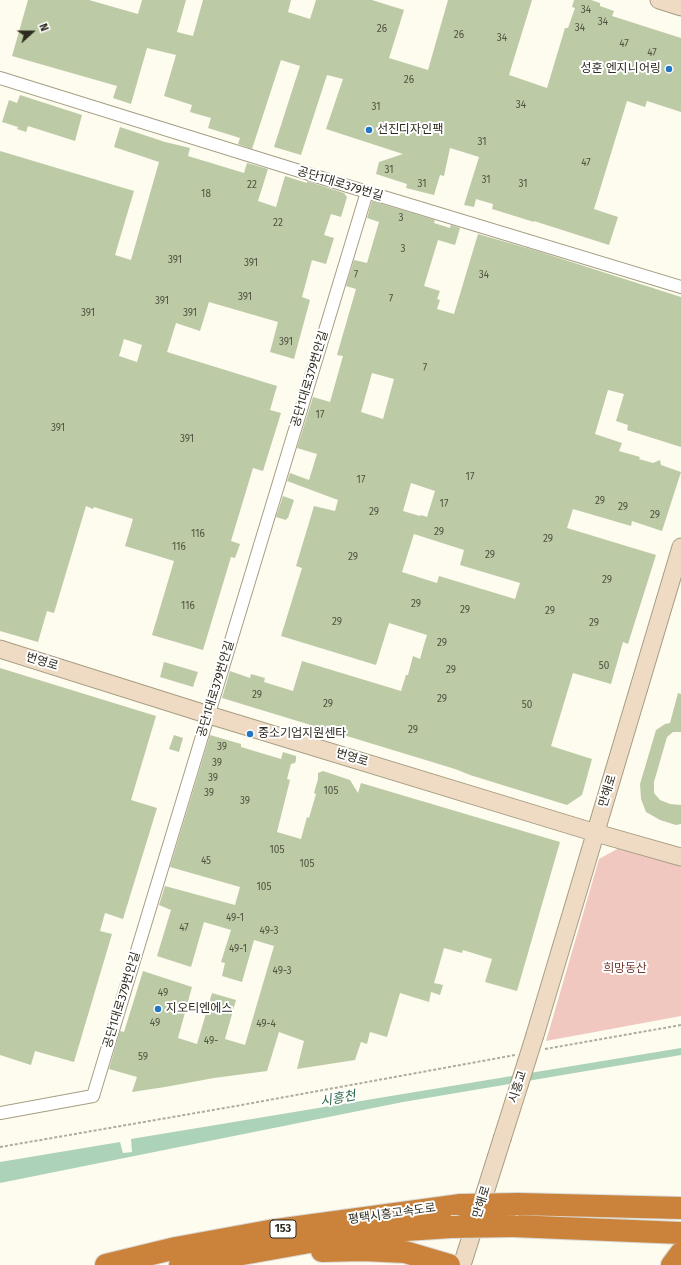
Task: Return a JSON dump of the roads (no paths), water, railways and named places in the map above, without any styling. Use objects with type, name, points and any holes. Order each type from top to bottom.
[{"type":"highway","name":"평택시흥고속도로","points":[[106,1265],[176,1248],[269,1231],[461,1205],[518,1204],[681,1208]]},
{"type":"highway","name":"평택시흥고속도로","points":[[180,1265],[360,1233],[451,1227],[513,1226],[681,1233]]},
{"type":"highway","points":[[243,1253],[363,1250],[405,1252],[444,1263]]},
{"type":"highway","points":[[672,1265],[681,1253]]},
{"type":"street","points":[[659,0],[681,7]]},
{"type":"street","name":"공단1대로379번길","points":[[0,78],[366,192],[681,287]]},
{"type":"street","name":"공단1대로379번안길","points":[[0,1113],[93,1096],[366,192]]},
{"type":"street","name":"만해로","points":[[537,1042],[596,833],[681,547]]},
{"type":"street","name":"번영로","points":[[0,649],[209,715],[596,833],[681,857]]},
{"type":"street","name":"시흥교","points":[[502,1139],[537,1042]]},
{"type":"street","name":"만해로","points":[[462,1265],[502,1139]]},
{"type":"place","name":"성훈 엔지니어링","points":[[669,69]]},
{"type":"place","name":"선진디자인팩","points":[[369,130]]},
{"type":"place","name":"중소기업지원센타","points":[[250,734]]},
{"type":"place","name":"지오티엔에스","points":[[158,1009]]},
{"type":"park label","name":"희망동산","points":[[625,969]]},
{"type":"water label","name":"시흥천","points":[[338,1099]]}]
